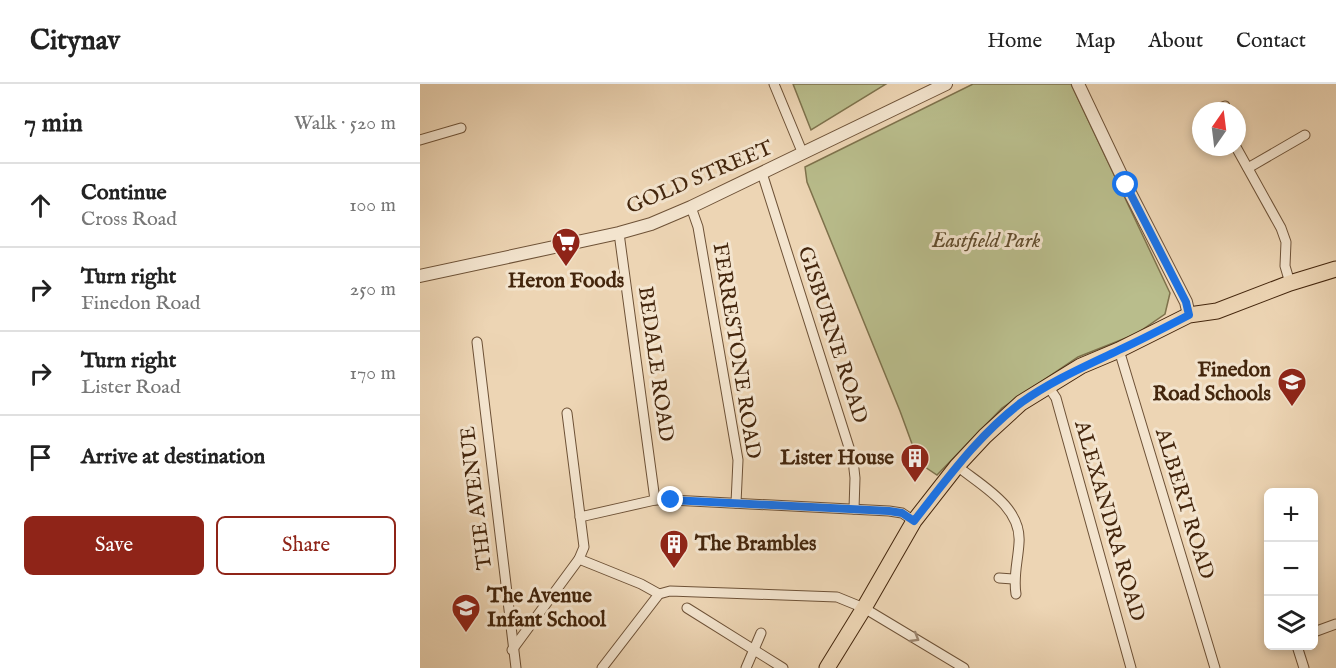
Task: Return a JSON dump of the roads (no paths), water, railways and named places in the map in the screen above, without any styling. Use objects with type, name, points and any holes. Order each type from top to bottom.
[{"type":"main road","points":[[827,668],[914,521],[957,466],[1021,403],[1081,366],[1189,315],[1217,311],[1290,283],[1336,269]]},
{"type":"street","points":[[774,84],[803,154]]},
{"type":"street","name":"GOLD STREET","points":[[420,276],[651,224],[803,154],[946,84]]},
{"type":"street","points":[[1078,84],[1126,185],[1186,302],[1189,315]]},
{"type":"street","points":[[420,140],[461,128]]},
{"type":"street","points":[[1248,168],[1305,135]]},
{"type":"street","points":[[1241,156],[1281,228],[1286,242],[1285,266],[1290,283]]},
{"type":"street","name":"GISBURNE ROAD","points":[[762,173],[853,460],[854,509]]},
{"type":"street","name":"FERRESTONE ROAD","points":[[691,207],[698,227],[738,460],[736,503]]},
{"type":"street","name":"BEDALE ROAD","points":[[619,233],[655,500]]},
{"type":"street","name":"THE AVENUE","points":[[477,342],[512,650],[516,668]]},
{"type":"street","name":"ALBERT ROAD","points":[[1119,350],[1215,668]]},
{"type":"street","name":"ALEXANDRA ROAD","points":[[1048,386],[1056,398],[1131,668]]},
{"type":"street","points":[[512,650],[579,559],[584,547],[567,413]]},
{"type":"street","points":[[957,466],[997,498],[1014,518],[1020,540],[1013,579],[1016,594]]},
{"type":"street","points":[[579,517],[655,500],[854,509],[902,513],[914,521]]},
{"type":"street","points":[[579,559],[642,584],[659,594]]},
{"type":"street","points":[[999,578],[1013,579]]},
{"type":"street","points":[[602,668],[659,594],[670,591],[693,591],[837,597],[864,608],[964,668]]},
{"type":"street","points":[[687,608],[783,668]]},
{"type":"street","points":[[1318,631],[1336,624]]},
{"type":"street","points":[[746,668],[761,633]]},
{"type":"street","points":[[1299,650],[1304,668]]},
{"type":"place","name":"Heron Foods","points":[[566,268]]},
{"type":"place","name":"Finedon Road Schools","points":[[1292,408]]},
{"type":"place","name":"Lister House","points":[[915,484]]},
{"type":"place","name":"The Brambles","points":[[674,570]]},
{"type":"place","name":"The Avenue Infant School","points":[[466,634]]},
{"type":"park label","name":"Eastfield Park","points":[[986,241]]}]
